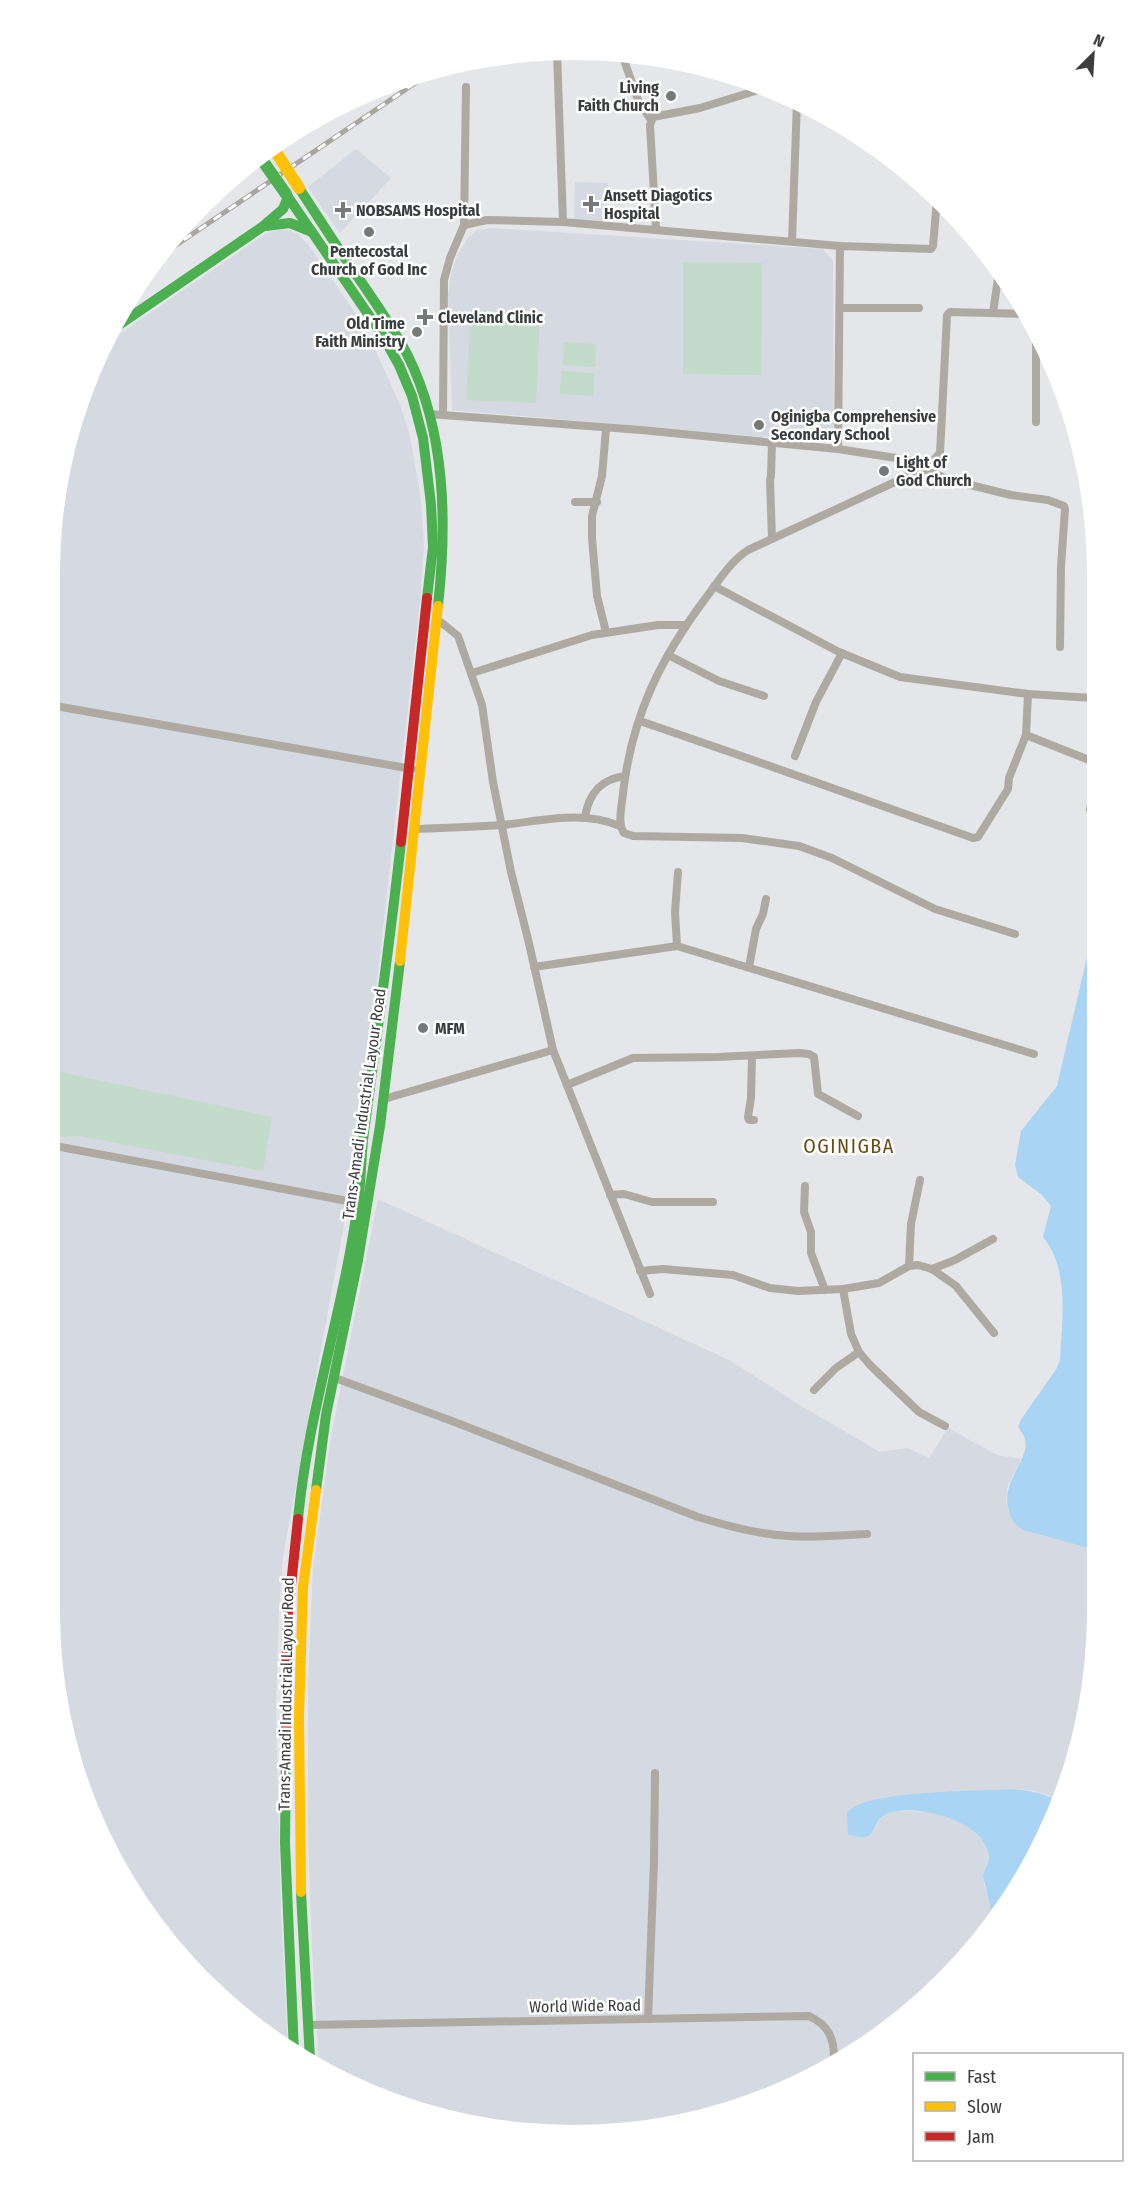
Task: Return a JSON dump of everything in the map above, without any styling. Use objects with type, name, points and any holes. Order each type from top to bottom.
[{"type":"main road","name":"Trans-Amadi Industrial Layour Road","points":[[277,155],[396,335],[411,363],[429,414],[443,491],[443,553],[437,620],[363,1143],[358,1203],[299,1504],[287,1623],[285,1843],[294,2041]]},
{"type":"main road","name":"Trans-Amadi Industrial Layour Road","points":[[265,164],[382,334],[394,356],[412,400],[427,462],[433,547],[415,770],[414,829],[384,1099],[368,1204],[318,1469],[303,1587],[299,1807],[303,1946],[310,2051]]},
{"type":"main road","points":[[128,318],[262,226],[283,209],[287,196]]},
{"type":"main road","points":[[262,226],[290,223],[312,232]]},
{"type":"main road","points":[[287,1623],[302,1624]]},
{"type":"street","points":[[557,60],[562,222]]},
{"type":"street","points":[[625,63],[638,100],[651,120],[656,229]]},
{"type":"street","points":[[443,415],[444,280],[450,258],[464,225],[466,87]]},
{"type":"street","points":[[651,120],[653,117],[700,108],[752,92]]},
{"type":"street","points":[[792,241],[797,111]]},
{"type":"street","points":[[464,225],[487,220],[562,222],[840,246],[931,249],[936,209]]},
{"type":"street","points":[[838,449],[840,246]]},
{"type":"street","points":[[993,313],[997,284]]},
{"type":"street","points":[[840,308],[919,308]]},
{"type":"street","points":[[1015,934],[935,909],[832,858],[799,846],[742,838],[633,836],[624,833],[620,826],[625,777],[634,730],[640,721],[652,682],[686,625],[714,586],[740,556],[923,469],[933,462],[940,453],[948,315],[950,312],[1016,315]]},
{"type":"street","points":[[1036,350],[1036,422]]},
{"type":"street","points":[[429,414],[641,430],[838,449],[909,460],[937,476],[982,489],[1029,499],[1048,500],[1064,506],[1065,509],[1061,566],[1060,647]]},
{"type":"street","points":[[606,429],[602,476],[592,516],[597,596],[606,633]]},
{"type":"street","points":[[772,443],[770,480],[772,539]]},
{"type":"street","points":[[575,502],[597,502]]},
{"type":"street","points":[[714,586],[842,653],[904,678],[1028,694],[1087,698]]},
{"type":"street","points":[[437,620],[459,636],[484,716],[501,825],[553,1050],[650,1294]]},
{"type":"street","points":[[472,673],[592,635],[658,625],[686,625]]},
{"type":"street","points":[[795,756],[816,702],[842,653]]},
{"type":"street","points":[[668,654],[719,681],[764,696]]},
{"type":"street","points":[[640,721],[973,838],[978,837],[1008,789],[1009,778],[1026,735],[1028,694]]},
{"type":"street","points":[[60,707],[415,770]]},
{"type":"street","points":[[1026,735],[1087,759]]},
{"type":"street","points":[[585,817],[587,808],[598,788],[608,779],[625,777]]},
{"type":"street","points":[[414,829],[501,825],[585,817],[602,819],[620,826]]},
{"type":"street","points":[[677,946],[675,912],[678,872]]},
{"type":"street","points":[[749,968],[756,929],[764,914],[766,899]]},
{"type":"street","points":[[534,967],[677,946],[1034,1054]]},
{"type":"street","points":[[384,1099],[553,1050]]},
{"type":"street","points":[[567,1085],[633,1058],[809,1054],[816,1061],[818,1095],[858,1116]]},
{"type":"street","points":[[752,1056],[748,1118],[754,1120]]},
{"type":"street","points":[[60,1147],[358,1203]]},
{"type":"street","points":[[909,1266],[911,1224],[920,1180]]},
{"type":"street","points":[[805,1186],[804,1212],[811,1232],[811,1253],[825,1290]]},
{"type":"street","points":[[610,1195],[624,1194],[652,1202],[713,1202]]},
{"type":"street","points":[[932,1269],[955,1260],[993,1239]]},
{"type":"street","points":[[640,1271],[687,1270],[733,1275],[780,1290],[825,1290],[879,1283],[909,1266],[918,1265],[932,1269],[956,1286],[994,1333]]},
{"type":"street","points":[[843,1289],[851,1334],[859,1352],[919,1412],[945,1426]]},
{"type":"street","points":[[814,1390],[836,1368],[859,1352]]},
{"type":"street","points":[[335,1378],[698,1517],[747,1530],[791,1536],[867,1534]]},
{"type":"street","points":[[648,2019],[655,1773]]},
{"type":"street","name":"World Wide Road","points":[[308,2025],[809,2016],[821,2022],[829,2030],[834,2054]]},
{"type":"shaded area","name":"NOBSAMS Hospital","points":[[356,149],[391,178],[340,233],[308,187]]},
{"type":"shaded area","name":"Ansett Diagotics Hospital","points":[[575,182],[608,183],[607,222],[574,221]]},
{"type":"shaded area","points":[[493,228],[823,249],[833,261],[834,443],[452,410],[448,295],[451,274],[457,256],[468,238],[477,230]]},
{"type":"shaded area","points":[[277,230],[288,230],[298,234],[307,243],[365,327],[400,405],[409,432],[420,493],[424,545],[420,602],[362,1112],[347,1208],[283,1556],[276,1709],[281,1914],[287,2038],[235,1998],[187,1950],[147,1897],[113,1839],[87,1777],[77,1744],[64,1679],[60,1612],[60,574],[64,506],[77,441],[87,408],[120,334],[265,234]]},
{"type":"shaded area","points":[[378,1199],[729,1360],[880,1452],[907,1448],[929,1458],[948,1428],[997,1455],[1021,1459],[1008,1485],[1006,1500],[1009,1513],[1030,1532],[1087,1548],[1086,1645],[1083,1679],[1070,1744],[1052,1797],[1029,1790],[1010,1789],[885,1797],[874,1832],[884,1815],[895,1811],[930,1812],[959,1820],[977,1833],[989,1849],[984,1885],[991,1909],[981,1924],[937,1975],[886,2019],[859,2038],[801,2072],[770,2086],[706,2108],[674,2115],[607,2124],[540,2124],[506,2121],[441,2108],[408,2098],[346,2072],[319,2057],[308,1835],[308,1683],[313,1568],[331,1437]]},
{"type":"green space","points":[[683,262],[762,263],[761,375],[683,374]]},
{"type":"green space","points":[[471,310],[540,314],[536,403],[466,400]]},
{"type":"green space","points":[[564,342],[596,344],[595,367],[563,365]]},
{"type":"green space","points":[[561,371],[594,373],[593,396],[560,394]]},
{"type":"green space","points":[[60,1072],[272,1117],[263,1171],[79,1136],[60,1137]]},
{"type":"water","points":[[1087,957],[1087,1548],[1023,1530],[1011,1518],[1007,1497],[1012,1479],[1024,1455],[1025,1440],[1018,1427],[1020,1421],[1057,1368],[1060,1360],[1063,1312],[1061,1280],[1052,1250],[1043,1237],[1051,1206],[1042,1195],[1018,1177],[1015,1165],[1021,1131],[1057,1086]]},
{"type":"water","points":[[1010,1789],[1036,1792],[1052,1798],[1034,1839],[991,1910],[983,1875],[988,1851],[980,1837],[962,1823],[922,1811],[896,1811],[881,1818],[870,1835],[858,1837],[848,1834],[847,1813],[858,1805],[923,1793]]},
{"type":"railway","points":[[182,241],[410,86]]},
{"type":"traffic: fast","points":[[265,163],[286,194]]},
{"type":"traffic: fast","points":[[299,188],[392,328],[421,385],[437,447],[441,479],[442,543],[438,606]]},
{"type":"traffic: fast","points":[[286,194],[381,333],[399,365],[412,396],[423,438],[431,504],[433,547],[427,598]]},
{"type":"traffic: fast","points":[[128,319],[262,227],[283,209],[288,197]]},
{"type":"traffic: fast","points":[[266,226],[290,223],[312,232]]},
{"type":"traffic: fast","points":[[298,1519],[310,1439],[352,1243],[401,842]]},
{"type":"traffic: fast","points":[[316,1490],[326,1415],[358,1260],[380,1126],[400,961]]},
{"type":"traffic: fast","points":[[286,1754],[285,1843],[294,2041]]},
{"type":"traffic: fast","points":[[301,1892],[310,2051]]},
{"type":"traffic: slow","points":[[277,154],[299,188]]},
{"type":"traffic: slow","points":[[400,961],[438,606]]},
{"type":"traffic: slow","points":[[301,1892],[299,1716],[303,1587],[316,1490]]},
{"type":"traffic: jam","points":[[401,842],[427,598]]},
{"type":"traffic: jam","points":[[286,1754],[287,1623],[298,1519]]},
{"type":"place","name":"Living Faith Church","points":[[671,96]]},
{"type":"place","name":"Ansett Diagotics Hospital","points":[[591,204]]},
{"type":"place","name":"NOBSAMS Hospital","points":[[343,210]]},
{"type":"place","name":"Pentecostal Church of God Inc","points":[[369,232]]},
{"type":"place","name":"Cleveland Clinic","points":[[425,317]]},
{"type":"place","name":"Old Time Faith Ministry","points":[[417,332]]},
{"type":"place","name":"Oginigba Comprehensive Secondary School","points":[[759,425]]},
{"type":"place","name":"Light of God Church","points":[[884,471]]},
{"type":"place","name":"MFM","points":[[423,1028]]},
{"type":"district","name":"OGINIGBA","points":[[849,1146]]}]
